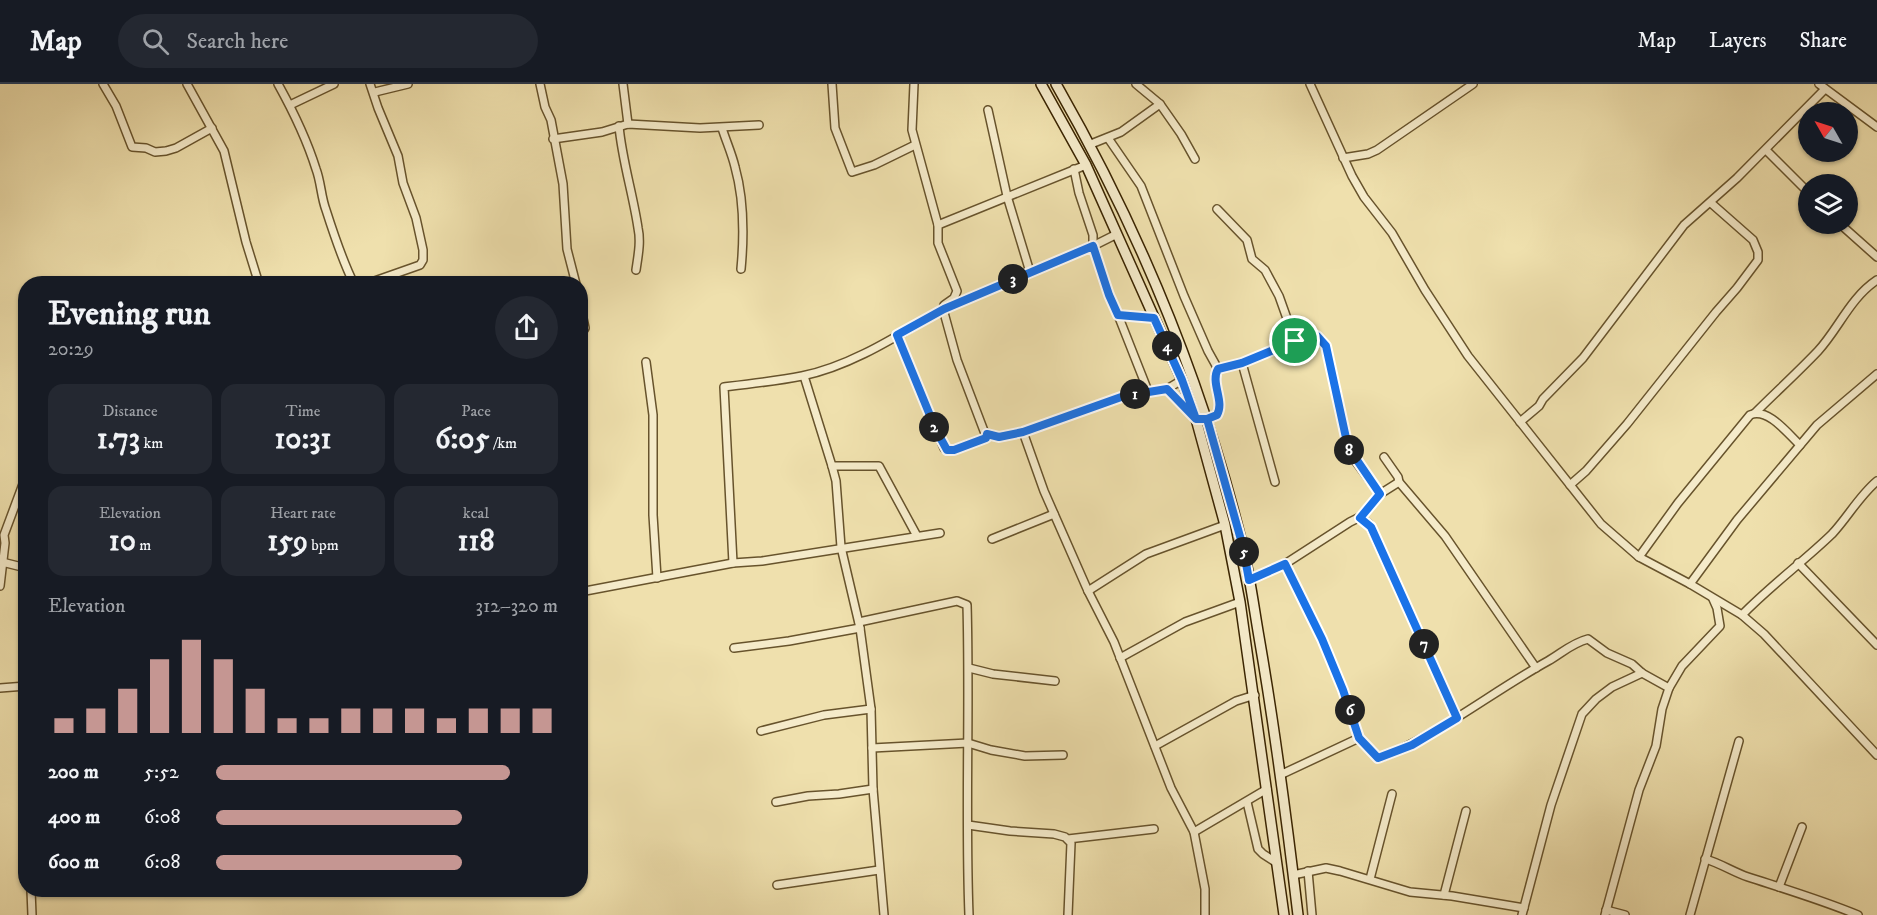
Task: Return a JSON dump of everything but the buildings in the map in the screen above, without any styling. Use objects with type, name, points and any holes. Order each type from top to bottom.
[{"type":"main road","points":[[1041,84],[1086,165],[1118,234],[1182,380],[1196,419],[1224,525],[1240,602],[1284,915]]},
{"type":"main road","points":[[1056,84],[1091,144],[1163,301],[1207,419],[1243,547],[1280,775],[1298,915]]},
{"type":"street","points":[[103,84],[116,105],[132,147],[146,148],[155,152],[166,151],[212,128]]},
{"type":"street","points":[[187,84],[224,151],[257,276]]},
{"type":"street","points":[[278,84],[290,105],[317,170],[325,209],[350,276]]},
{"type":"street","points":[[290,105],[334,84]]},
{"type":"street","points":[[370,84],[398,156],[423,242],[423,256],[420,265],[389,276]]},
{"type":"street","points":[[375,93],[408,84]]},
{"type":"street","points":[[540,84],[545,107],[551,120],[563,184],[567,249],[574,276]]},
{"type":"street","points":[[623,84],[628,124]]},
{"type":"street","points":[[832,84],[835,128],[852,172],[874,165],[915,145]]},
{"type":"street","points":[[914,84],[912,130],[915,145],[938,225],[938,243],[957,291],[954,298],[944,305],[944,309],[957,360],[987,434]]},
{"type":"street","points":[[1136,84],[1160,104],[1195,159]]},
{"type":"street","points":[[1310,84],[1323,109],[1342,158],[1364,197],[1392,233],[1425,290],[1468,356],[1600,524],[1639,557],[1742,615],[1764,634],[1877,755]]},
{"type":"street","points":[[1342,158],[1368,154],[1377,150],[1473,84]]},
{"type":"street","points":[[1520,422],[1539,406],[1583,358],[1684,225],[1711,203],[1766,150],[1822,86],[1877,126]]},
{"type":"street","points":[[1091,144],[1121,132],[1160,104]]},
{"type":"street","points":[[987,110],[1007,196],[1030,272]]},
{"type":"street","points":[[553,139],[583,136],[628,124],[722,128],[759,125]]},
{"type":"street","points":[[619,126],[638,228],[636,270]]},
{"type":"street","points":[[722,128],[737,175],[741,211],[741,269]]},
{"type":"street","points":[[1108,138],[1141,186],[1184,296],[1218,369],[1215,377],[1220,409],[1217,415],[1207,419],[1196,419],[1167,389]]},
{"type":"street","points":[[1766,150],[1798,182]]},
{"type":"street","points":[[938,225],[1086,165]]},
{"type":"street","points":[[1074,169],[1079,193],[1093,235],[1093,246],[1109,295],[1148,391]]},
{"type":"street","points":[[1570,485],[1586,471],[1627,424],[1758,260],[1758,252],[1753,240],[1711,203]]},
{"type":"street","points":[[1217,209],[1247,240],[1252,258],[1265,270],[1278,296],[1295,341]]},
{"type":"street","points":[[733,563],[724,387],[804,376],[844,362],[880,346],[944,309],[1118,234]]},
{"type":"street","points":[[1851,234],[1877,257]]},
{"type":"street","points":[[1639,557],[1745,420],[1819,350],[1866,287],[1877,280]]},
{"type":"street","points":[[1118,315],[1154,318]]},
{"type":"street","points":[[897,335],[944,448],[954,450],[986,438],[987,434]]},
{"type":"street","points":[[1218,369],[1242,363],[1310,335],[1317,336],[1326,346],[1348,447],[1380,494]]},
{"type":"street","points":[[646,362],[653,415],[657,578]]},
{"type":"street","points":[[1242,363],[1275,483]]},
{"type":"street","points":[[1690,584],[1737,520],[1817,425],[1877,374]]},
{"type":"street","points":[[804,376],[832,466],[841,547],[860,625],[871,709],[873,789],[884,915]]},
{"type":"street","points":[[987,434],[999,437],[1023,432],[1102,403],[1148,391],[1167,389],[1182,380]]},
{"type":"street","points":[[1755,413],[1762,414],[1777,424],[1800,445]]},
{"type":"street","points":[[1023,432],[1036,471],[1120,658],[1171,788],[1194,832],[1205,889],[1205,915]]},
{"type":"street","points":[[1384,457],[1399,482],[1445,536],[1536,668]]},
{"type":"street","points":[[832,466],[879,466],[917,536]]},
{"type":"street","points":[[1742,615],[1832,533],[1877,481]]},
{"type":"street","points":[[1249,580],[1285,564],[1360,518],[1380,494],[1399,482]]},
{"type":"street","points":[[0,586],[4,535],[18,497]]},
{"type":"street","points":[[992,539],[1054,514]]},
{"type":"street","points":[[1360,518],[1371,527],[1457,718]]},
{"type":"street","points":[[1088,591],[1146,554],[1224,525]]},
{"type":"street","points":[[588,591],[733,563],[762,561],[939,532]]},
{"type":"street","points":[[2,562],[18,566]]},
{"type":"street","points":[[1798,563],[1877,645]]},
{"type":"street","points":[[1285,564],[1322,639],[1343,690],[1359,738],[1378,758],[1412,745],[1564,649],[1588,639],[1607,653],[1632,664],[1642,673],[1669,688]]},
{"type":"street","points":[[1625,915],[1605,912],[1639,790],[1656,746],[1662,709],[1669,688],[1683,666],[1720,627],[1718,608],[1713,598]]},
{"type":"street","points":[[734,648],[789,641],[962,601],[967,605],[969,668],[966,861],[969,915]]},
{"type":"street","points":[[1120,658],[1185,622],[1240,602]]},
{"type":"street","points":[[969,668],[993,674],[1055,681]]},
{"type":"street","points":[[1293,875],[1326,868],[1410,892],[1443,895],[1523,912],[1554,796],[1582,714],[1612,687],[1642,673]]},
{"type":"street","points":[[0,695],[3,688],[18,687]]},
{"type":"street","points":[[1155,746],[1236,701],[1254,695]]},
{"type":"street","points":[[761,731],[824,716],[871,709]]},
{"type":"street","points":[[1280,775],[1359,738]]},
{"type":"street","points":[[1690,915],[1739,741]]},
{"type":"street","points":[[872,748],[968,743],[1025,756],[1063,755]]},
{"type":"street","points":[[776,802],[873,789]]},
{"type":"street","points":[[1194,832],[1267,789]]},
{"type":"street","points":[[1370,879],[1392,794]]},
{"type":"street","points":[[1247,802],[1258,849],[1277,863]]},
{"type":"street","points":[[1443,895],[1466,811]]},
{"type":"street","points":[[968,825],[1054,834],[1068,839],[1154,829]]},
{"type":"street","points":[[1779,887],[1802,827]]},
{"type":"street","points":[[1068,839],[1071,843],[1068,915]]},
{"type":"street","points":[[1705,859],[1748,877],[1858,915]]},
{"type":"street","points":[[777,885],[879,870]]},
{"type":"street","points":[[1308,871],[1312,915]]},
{"type":"street","points":[[31,897],[32,915]]},
{"type":"route","points":[[1295,341],[1242,363],[1221,366],[1215,372],[1219,413],[1207,419],[1196,419],[1167,389],[1148,391],[1081,410],[1023,432],[999,437],[987,434],[986,438],[954,450],[947,450],[936,430],[897,335],[944,309],[1093,246],[1118,315],[1154,318],[1182,380],[1196,419],[1202,419],[1207,419],[1243,547],[1249,580],[1285,564],[1322,639],[1343,690],[1359,738],[1378,758],[1412,745],[1457,718],[1371,527],[1360,518],[1380,494],[1348,447],[1326,346],[1317,336],[1310,335],[1295,341]]}]
